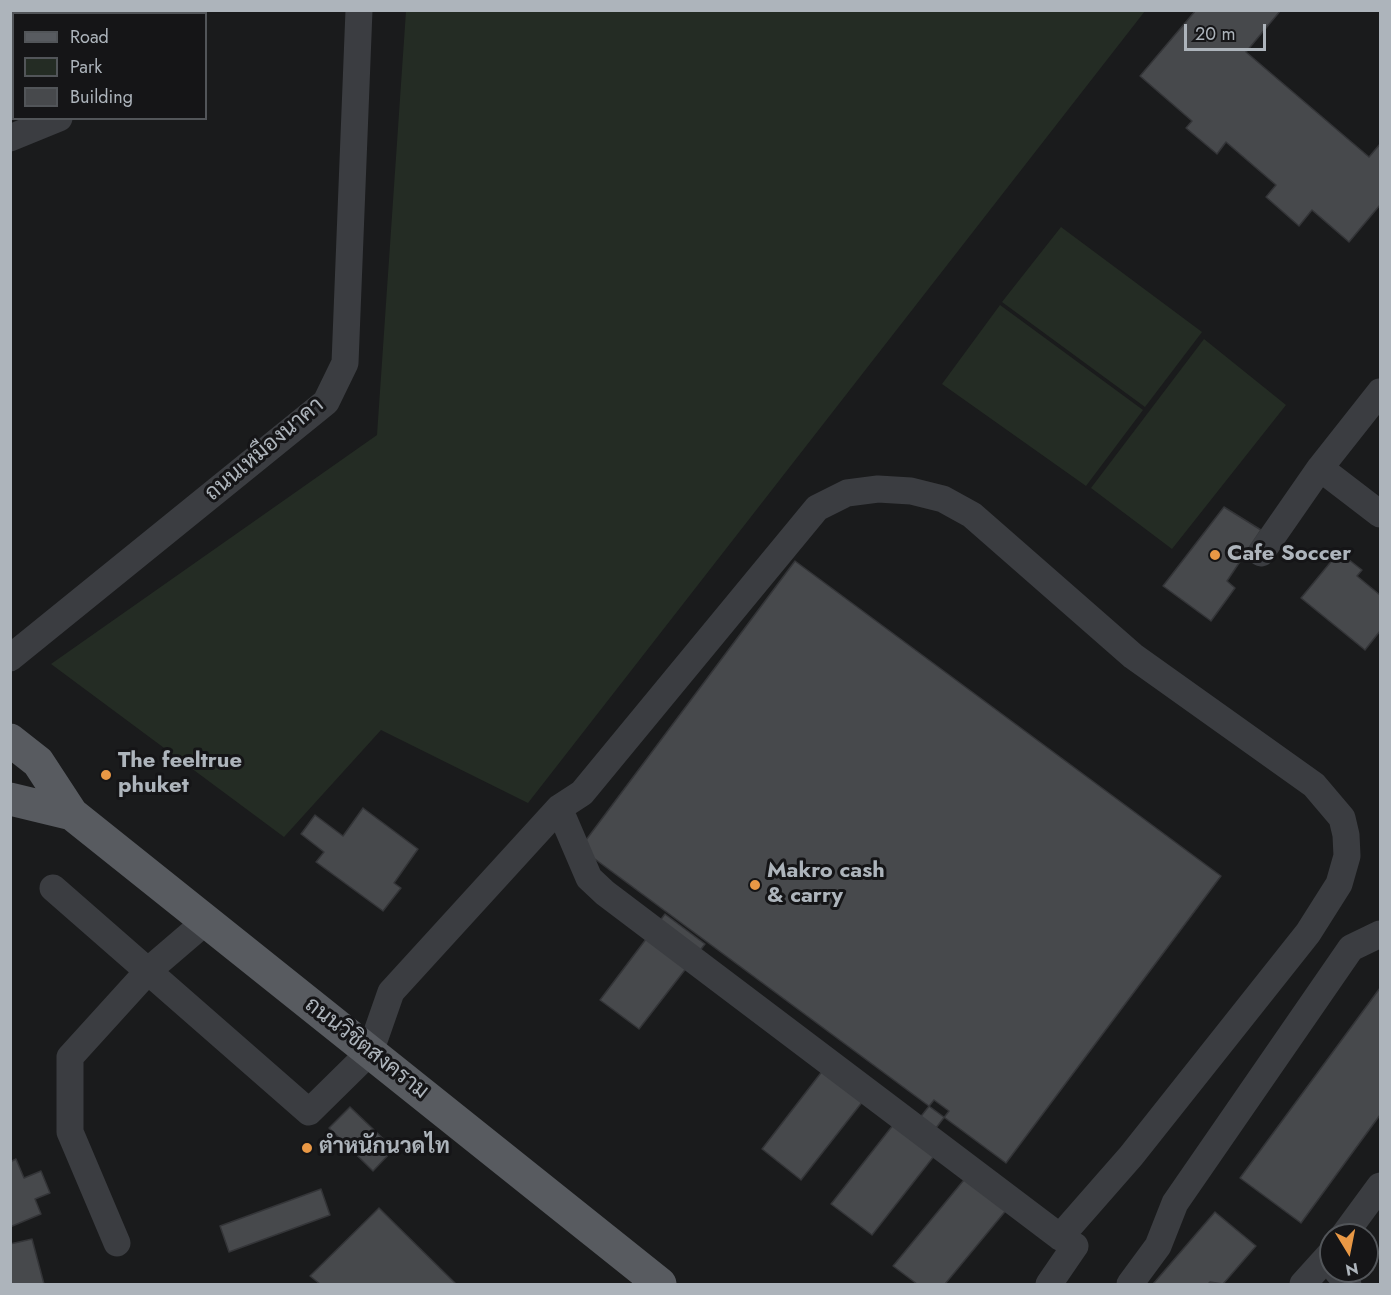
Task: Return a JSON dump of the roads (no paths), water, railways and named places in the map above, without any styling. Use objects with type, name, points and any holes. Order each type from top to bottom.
[{"type":"main road","name":"ถนนวิชิตสงคราม","points":[[10,741],[38,762],[72,814],[660,1284]]},
{"type":"main road","name":"ถนนวิชิตสงคราม","points":[[10,799],[72,814]]},
{"type":"street","name":"ถนนเหมืองนาคา","points":[[10,658],[326,402],[345,363],[359,10]]},
{"type":"street","points":[[11,135],[53,120]]},
{"type":"street","points":[[1261,553],[1320,468],[1380,392]]},
{"type":"street","points":[[1320,468],[1380,514]]},
{"type":"street","points":[[53,888],[309,1112],[370,1052],[391,992],[560,808],[582,793],[818,508],[847,493],[878,489],[911,491],[943,499],[972,515],[1133,656],[1314,785],[1342,818],[1346,835],[1347,856],[1339,884],[1308,933],[1131,1156],[1060,1237]]},
{"type":"street","points":[[560,808],[589,878],[605,893],[1060,1237],[1076,1246],[1049,1284]]},
{"type":"street","points":[[117,1243],[70,1132],[70,1057],[149,970],[205,922]]},
{"type":"street","points":[[1130,1284],[1158,1246],[1174,1203],[1352,948],[1380,934]]},
{"type":"street","points":[[1353,1223],[1380,1186]]},
{"type":"street","points":[[1304,1284],[1319,1272]]},
{"type":"place","name":"Cafe Soccer","points":[[1215,555]]},
{"type":"place","name":"The feeltrue phuket","points":[[106,775]]},
{"type":"place","name":"Makro cash & carry","points":[[755,885]]},
{"type":"place","name":"ตำหนักนวดไท","points":[[307,1148]]}]
